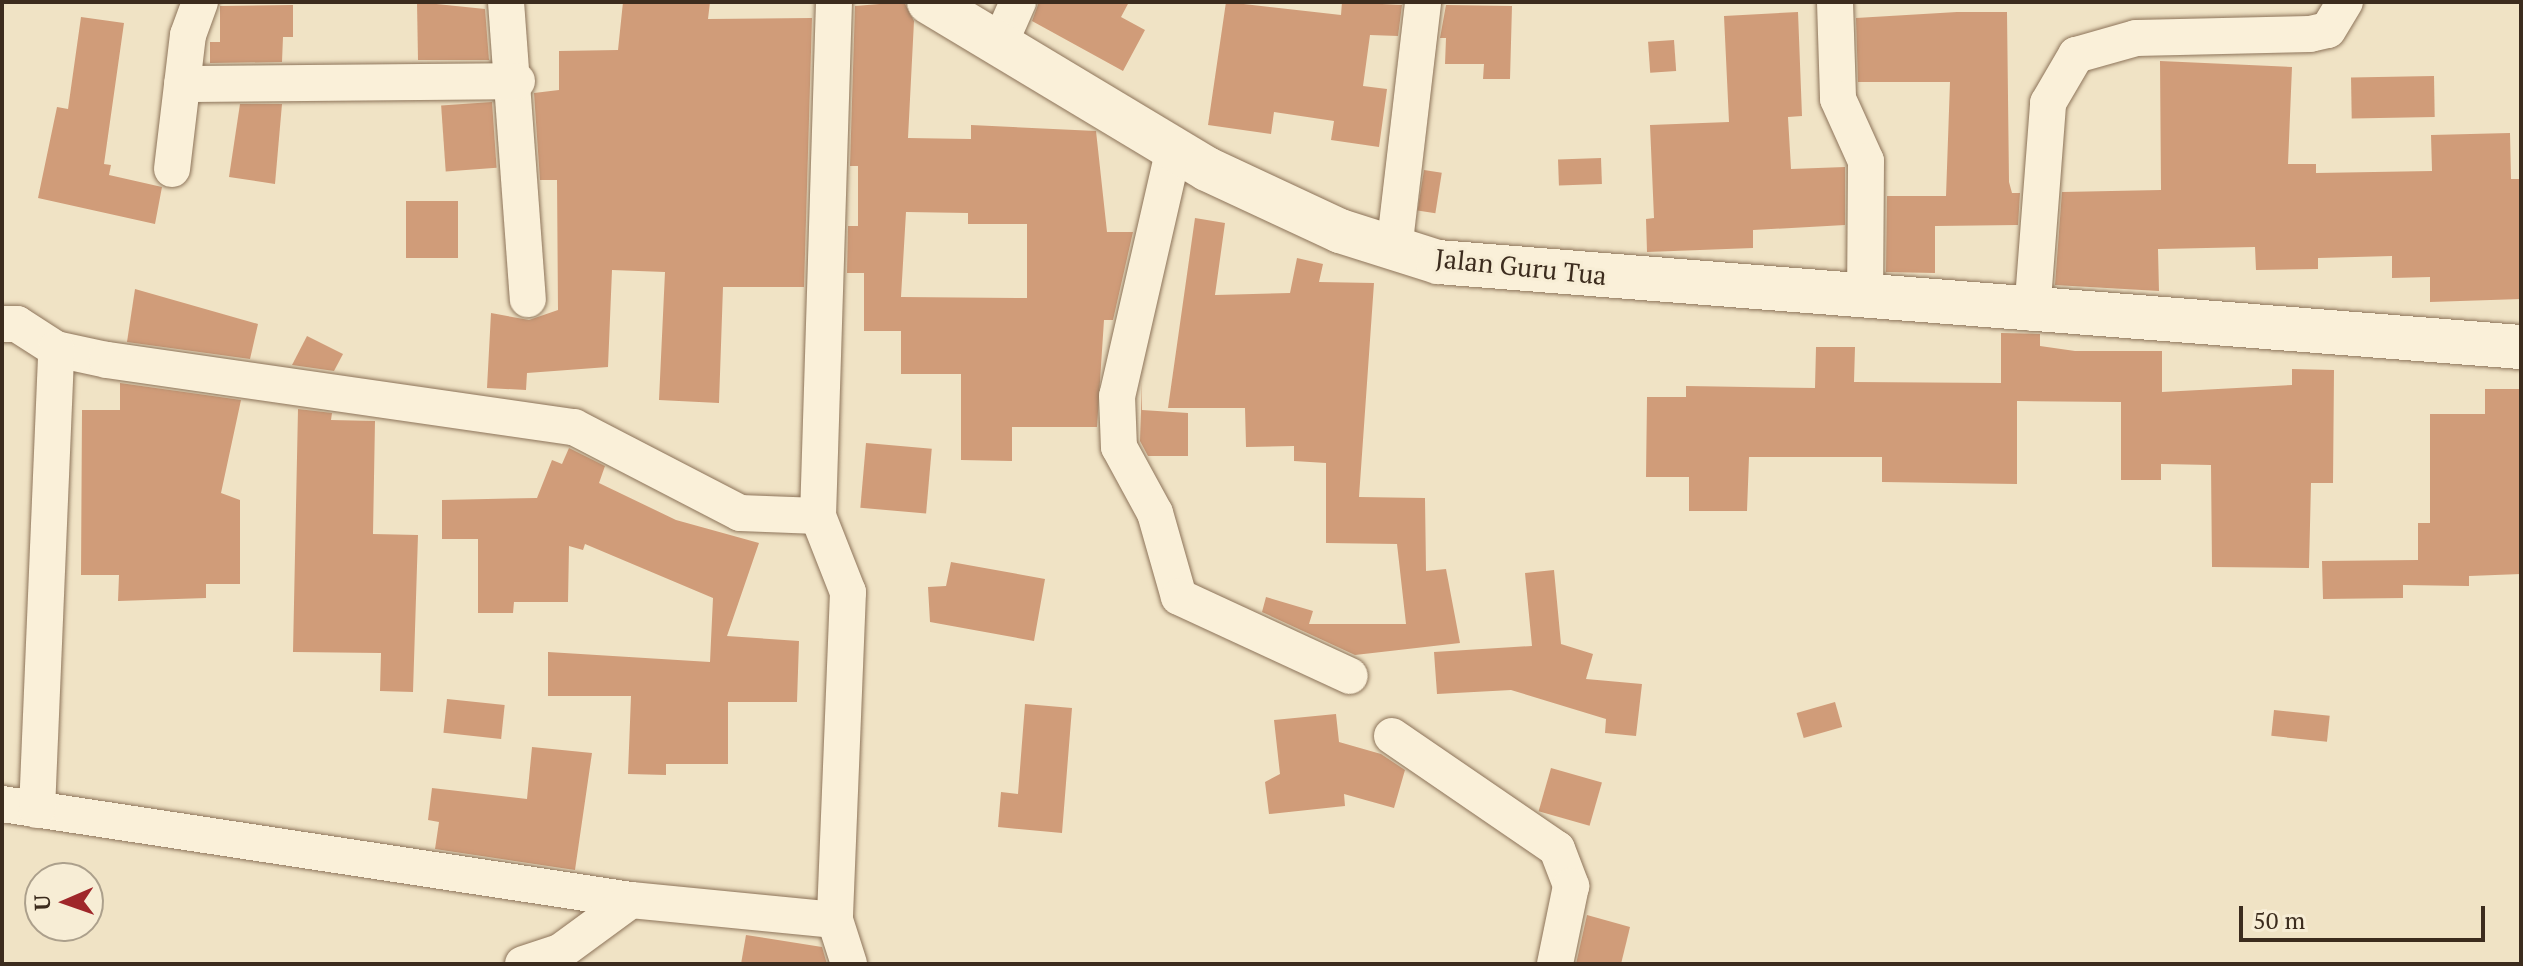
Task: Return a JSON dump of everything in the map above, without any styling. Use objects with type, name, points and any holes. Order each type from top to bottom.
[{"type":"main road","name":"Jalan Guru Tua","points":[[929,2],[1174,148],[1340,231],[1438,262],[2032,313],[2521,347]]},
{"type":"street","points":[[506,2],[517,81],[528,299]]},
{"type":"street","points":[[834,2],[818,516],[848,592],[835,920],[849,964]]},
{"type":"street","points":[[999,45],[1018,2]]},
{"type":"street","points":[[1394,250],[1423,2]]},
{"type":"street","points":[[1835,2],[1838,99],[1866,161],[1865,297]]},
{"type":"street","points":[[2032,313],[2048,103],[2076,55],[2136,38],[2310,34],[2328,30],[2345,2]]},
{"type":"street","points":[[172,169],[189,13]]},
{"type":"street","points":[[182,84],[517,81]]},
{"type":"street","points":[[1174,148],[1117,396],[1119,447],[1155,513],[1179,597],[1350,676]]},
{"type":"street","points":[[2,324],[17,324],[56,349],[363,402],[505,413],[574,427],[740,513],[818,516]]},
{"type":"street","points":[[37,810],[56,349]]},
{"type":"street","points":[[1392,736],[1557,849],[1571,886],[1555,964]]},
{"type":"street","points":[[2,804],[631,900],[835,920]]},
{"type":"street","points":[[523,964],[560,952],[631,900]]},
{"type":"building","points":[[417,2],[485,9],[489,60],[418,60]]},
{"type":"building","points":[[623,2],[710,2],[708,19],[812,18],[804,287],[723,287],[719,403],[659,400],[665,272],[612,270],[608,367],[527,373],[526,390],[487,388],[491,313],[529,320],[558,310],[557,180],[540,180],[534,93],[559,90],[559,51],[618,50]]},
{"type":"building","points":[[904,2],[914,21],[908,138],[971,139],[971,125],[1096,131],[1107,232],[1133,232],[1113,320],[1104,320],[1097,427],[1012,427],[1012,461],[961,460],[961,374],[901,374],[901,331],[864,331],[864,273],[847,273],[848,226],[858,226],[858,166],[850,166],[855,6]],"holes":[[[906,212],[968,213],[968,224],[1027,224],[1027,298],[901,297]]]},
{"type":"building","points":[[1039,2],[1129,2],[1121,17],[1145,30],[1123,71],[1032,21]]},
{"type":"building","points":[[1226,2],[1341,15],[1342,2],[1402,5],[1398,36],[1370,35],[1363,86],[1387,89],[1379,147],[1331,140],[1334,121],[1274,112],[1271,134],[1208,125]]},
{"type":"building","points":[[293,5],[293,37],[283,37],[282,62],[210,63],[210,42],[220,42],[220,6]]},
{"type":"building","points":[[1446,5],[1512,6],[1510,79],[1483,79],[1484,64],[1445,64],[1446,38],[1440,38]]},
{"type":"building","points":[[1798,12],[1802,116],[1788,117],[1791,169],[1845,167],[1845,225],[1753,230],[1753,248],[1647,252],[1646,219],[1654,218],[1650,125],[1729,122],[1724,16]]},
{"type":"building","points":[[2007,12],[2009,182],[2012,193],[2020,193],[2018,225],[1935,226],[1935,273],[1886,272],[1887,196],[1946,196],[1950,82],[1858,82],[1856,18]]},
{"type":"building","points":[[81,17],[124,23],[104,164],[111,165],[109,175],[162,187],[155,224],[38,198],[57,107],[68,109]]},
{"type":"building","points":[[1674,40],[1676,71],[1650,73],[1648,42]]},
{"type":"building","points":[[2160,61],[2292,67],[2288,164],[2316,164],[2316,173],[2432,171],[2431,135],[2510,133],[2511,179],[2521,179],[2521,299],[2430,302],[2430,277],[2392,278],[2392,256],[2318,258],[2318,269],[2256,270],[2255,247],[2158,249],[2159,291],[2055,285],[2062,192],[2161,190]]},
{"type":"building","points":[[2434,76],[2435,117],[2352,118],[2351,77]]},
{"type":"building","points":[[492,102],[497,168],[446,171],[441,106]]},
{"type":"building","points":[[240,104],[282,104],[275,184],[229,177]]},
{"type":"building","points":[[1601,158],[1602,184],[1559,185],[1558,160]]},
{"type":"building","points":[[1424,170],[1442,173],[1435,213],[1418,210]]},
{"type":"building","points":[[406,201],[458,201],[458,258],[406,258]]},
{"type":"building","points":[[1195,218],[1225,223],[1215,295],[1290,293],[1297,258],[1323,264],[1319,282],[1374,283],[1359,497],[1425,498],[1426,571],[1446,569],[1460,643],[1355,655],[1262,612],[1266,597],[1313,611],[1309,624],[1406,624],[1397,544],[1326,543],[1326,463],[1294,461],[1294,446],[1246,447],[1245,408],[1168,408]]},
{"type":"building","points":[[135,289],[258,324],[250,359],[127,342]]},
{"type":"building","points":[[2001,333],[2040,334],[2040,346],[2075,351],[2162,351],[2162,392],[2292,385],[2292,369],[2334,370],[2333,483],[2311,483],[2309,568],[2212,567],[2211,465],[2161,464],[2161,480],[2121,480],[2121,402],[2017,401],[2017,484],[1882,482],[1882,457],[1749,457],[1747,511],[1689,511],[1689,477],[1646,477],[1647,397],[1686,397],[1686,386],[1815,388],[1816,347],[1855,347],[1854,382],[2001,383]]},
{"type":"building","points":[[307,336],[343,354],[334,371],[292,365]]},
{"type":"building","points":[[1142,382],[1142,410],[1188,413],[1188,456],[1148,456],[1140,441]]},
{"type":"building","points":[[120,383],[241,400],[221,493],[240,500],[240,584],[206,584],[206,598],[118,601],[119,575],[81,575],[82,410],[120,410]]},
{"type":"building","points":[[2485,389],[2520,389],[2521,574],[2469,576],[2469,586],[2403,585],[2403,598],[2323,599],[2322,561],[2418,560],[2418,523],[2430,523],[2430,414],[2485,414]]},
{"type":"building","points":[[298,409],[332,413],[331,420],[375,421],[373,534],[418,535],[413,692],[380,691],[381,653],[293,652]]},
{"type":"building","points":[[866,443],[932,449],[926,514],[860,508]]},
{"type":"building","points":[[569,448],[605,466],[599,483],[676,520],[759,543],[727,636],[799,641],[797,702],[728,702],[728,764],[666,764],[666,775],[628,774],[631,696],[548,696],[548,652],[710,662],[713,598],[585,544],[583,550],[569,546],[568,602],[514,602],[513,613],[478,613],[478,539],[442,539],[442,500],[537,498],[552,460],[562,464]]},
{"type":"building","points":[[951,562],[1045,579],[1034,641],[930,622],[928,587],[946,586]]},
{"type":"building","points":[[1554,570],[1561,644],[1593,654],[1586,679],[1642,684],[1636,736],[1605,733],[1606,719],[1511,690],[1437,694],[1434,652],[1532,646],[1525,573]]},
{"type":"building","points":[[447,699],[505,705],[501,739],[443,733]]},
{"type":"building","points":[[1835,702],[1842,727],[1804,738],[1797,713]]},
{"type":"building","points":[[1025,704],[1072,708],[1062,833],[998,827],[1001,792],[1018,794]]},
{"type":"building","points":[[2274,710],[2330,716],[2327,742],[2271,736]]},
{"type":"building","points":[[1336,714],[1339,742],[1381,754],[1405,770],[1394,808],[1344,794],[1345,806],[1269,814],[1265,782],[1280,774],[1274,720]]},
{"type":"building","points":[[532,747],[592,753],[575,870],[435,849],[439,822],[428,820],[432,788],[527,799]]},
{"type":"building","points":[[1551,768],[1602,783],[1590,826],[1539,811]]},
{"type":"building","points":[[1587,915],[1630,927],[1621,964],[1576,964]]},
{"type":"building","points":[[746,935],[822,947],[827,964],[741,964]]}]
